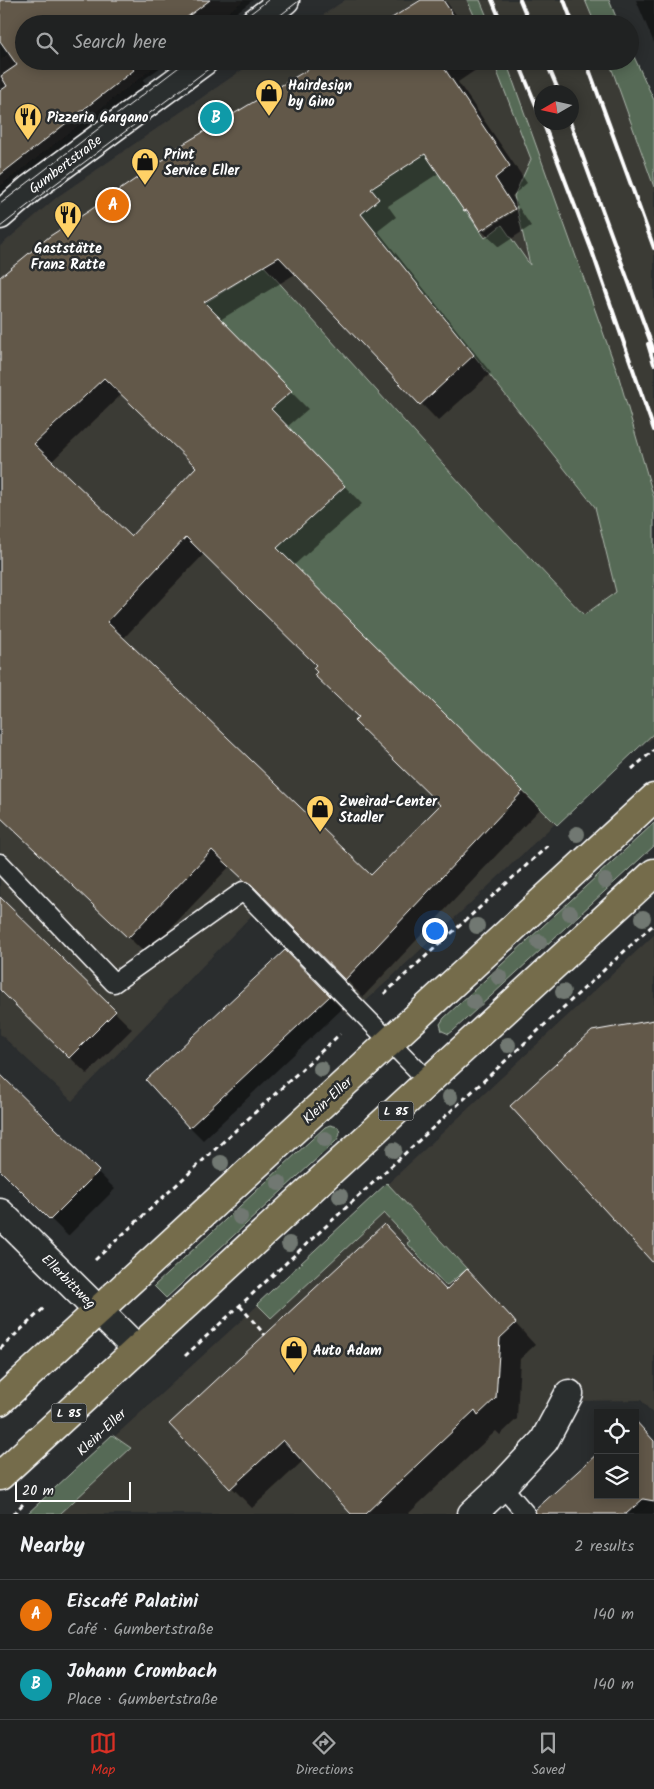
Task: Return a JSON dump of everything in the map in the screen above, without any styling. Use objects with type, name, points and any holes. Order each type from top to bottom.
[{"type":"main road","name":"Klein-Eller","points":[[0,1401],[654,798]]},
{"type":"main road","name":"L 85","points":[[0,1476],[654,872]]},
{"type":"street","points":[[265,15],[285,0]]},
{"type":"street","name":"Gumbertstraße","points":[[0,215],[30,189],[192,70]]},
{"type":"street","name":"Ellerbittweg","points":[[0,1213],[137,1349]]},
{"type":"street","points":[[472,1514],[502,1486],[544,1441],[569,1394]]},
{"type":"lane","points":[[0,863],[114,983],[243,891],[428,1081]]},
{"type":"lane","points":[[502,1486],[526,1514]]},
{"type":"path","points":[[180,1360],[654,924]]},
{"type":"path","points":[[0,1349],[47,1305]]},
{"type":"path","points":[[240,1306],[265,1335]]},
{"type":"path","points":[[13,1514],[27,1501]]},
{"type":"shaded area","points":[[0,0],[244,0],[224,15],[15,15],[15,70],[150,70],[0,186],[0,61],[10,52]]},
{"type":"shaded area","points":[[345,0],[609,0],[615,15],[323,15]]},
{"type":"shaded area","points":[[639,68],[654,100],[654,736],[648,742],[623,621],[644,740],[349,1017],[253,914],[72,1101],[0,1034],[0,246],[57,197],[242,70],[639,70]]},
{"type":"shaded area","points":[[654,935],[654,1415],[641,1400],[572,1401],[473,1514],[30,1514],[258,1305]]},
{"type":"green space","points":[[467,0],[480,0],[486,15],[474,15]]},
{"type":"green space","points":[[585,0],[609,0],[615,15],[591,15]]},
{"type":"green space","points":[[639,68],[654,100],[654,187],[612,70],[639,70]]},
{"type":"green space","points":[[496,70],[509,70],[618,374],[654,498],[654,733],[557,825],[195,467],[207,454],[315,513],[345,486],[271,409],[292,391],[205,303],[264,266],[481,506],[584,615],[616,592],[595,507],[361,214],[379,199],[333,139],[424,152],[485,238],[502,225],[530,265],[514,196],[531,159]]},
{"type":"green space","points":[[654,823],[654,846],[453,1031],[449,1034],[442,1031],[440,1024],[444,1018]]},
{"type":"green space","points":[[330,1125],[339,1129],[340,1134],[336,1141],[166,1298],[154,1286],[325,1127]]},
{"type":"green space","points":[[387,1183],[467,1269],[446,1286],[407,1243],[410,1241],[384,1213],[271,1318],[257,1304]]},
{"type":"green space","points":[[112,1435],[131,1448],[60,1514],[27,1514]]},
{"type":"building","points":[[0,0],[210,0],[190,15],[15,15],[15,62],[0,41]]},
{"type":"building","points":[[421,0],[443,0],[453,15],[397,15]]},
{"type":"building","points":[[15,66],[15,70],[134,70],[0,175],[0,91],[7,86],[1,76]]},
{"type":"building","points":[[307,70],[445,70],[510,166],[495,178],[515,209],[480,231],[467,210],[464,211],[425,154],[371,189],[379,199],[361,214],[474,355],[420,405],[279,257],[204,302],[292,391],[271,409],[345,486],[277,548],[523,791],[345,980],[251,884],[245,881],[212,850],[128,938],[0,817],[0,277],[50,236],[176,151],[175,149]],"holes":[[[104,378],[196,467],[131,536],[34,444]],[[186,537],[316,665],[313,668],[317,672],[314,675],[358,717],[354,721],[440,805],[371,875],[107,622]]]},
{"type":"building","points":[[0,897],[116,1011],[69,1058],[0,990]]},
{"type":"building","points":[[285,950],[330,996],[189,1128],[146,1080]]},
{"type":"building","points":[[654,1020],[654,1264],[510,1106],[592,1031]]},
{"type":"building","points":[[0,1074],[99,1171],[50,1220],[0,1170]]},
{"type":"building","points":[[384,1224],[446,1290],[467,1269],[516,1323],[500,1338],[496,1398],[478,1415],[475,1410],[365,1514],[351,1514],[283,1440],[230,1489],[169,1424]]},
{"type":"building","points":[[639,1424],[654,1441],[654,1501],[643,1499],[626,1514],[536,1514],[535,1510],[594,1457],[594,1499],[639,1499]]},
{"type":"tram line","points":[[249,15],[268,0]]},
{"type":"tram line","points":[[281,15],[300,0]]},
{"type":"tram line","points":[[0,204],[175,70]]},
{"type":"tram line","points":[[0,227],[207,70]]},
{"type":"railway","points":[[492,0],[498,15]]},
{"type":"railway","points":[[520,0],[526,15]]},
{"type":"railway","points":[[564,0],[570,15]]},
{"type":"railway","points":[[522,70],[534,100]]},
{"type":"railway","points":[[550,70],[556,85]]},
{"type":"railway","points":[[589,70],[654,248]]},
{"type":"railway","points":[[546,130],[592,251],[654,430]]},
{"type":"railway","points":[[573,130],[654,351]]},
{"type":"railway","points":[[648,344],[654,364]]},
{"type":"place","name":"Hairdesign by Gino","points":[[269,117]]},
{"type":"place","name":"Johann Crombach","points":[[216,118]]},
{"type":"place","name":"Pizzeria Gargano","points":[[28,141]]},
{"type":"place","name":"Print Service Eller","points":[[145,186]]},
{"type":"place","name":"Eiscafé Palatini","points":[[113,205]]},
{"type":"place","name":"Gaststätte Franz Ratte","points":[[68,239]]},
{"type":"place","name":"Zweirad-Center Stadler","points":[[320,833]]},
{"type":"place","name":"Auto Adam","points":[[294,1374]]}]
